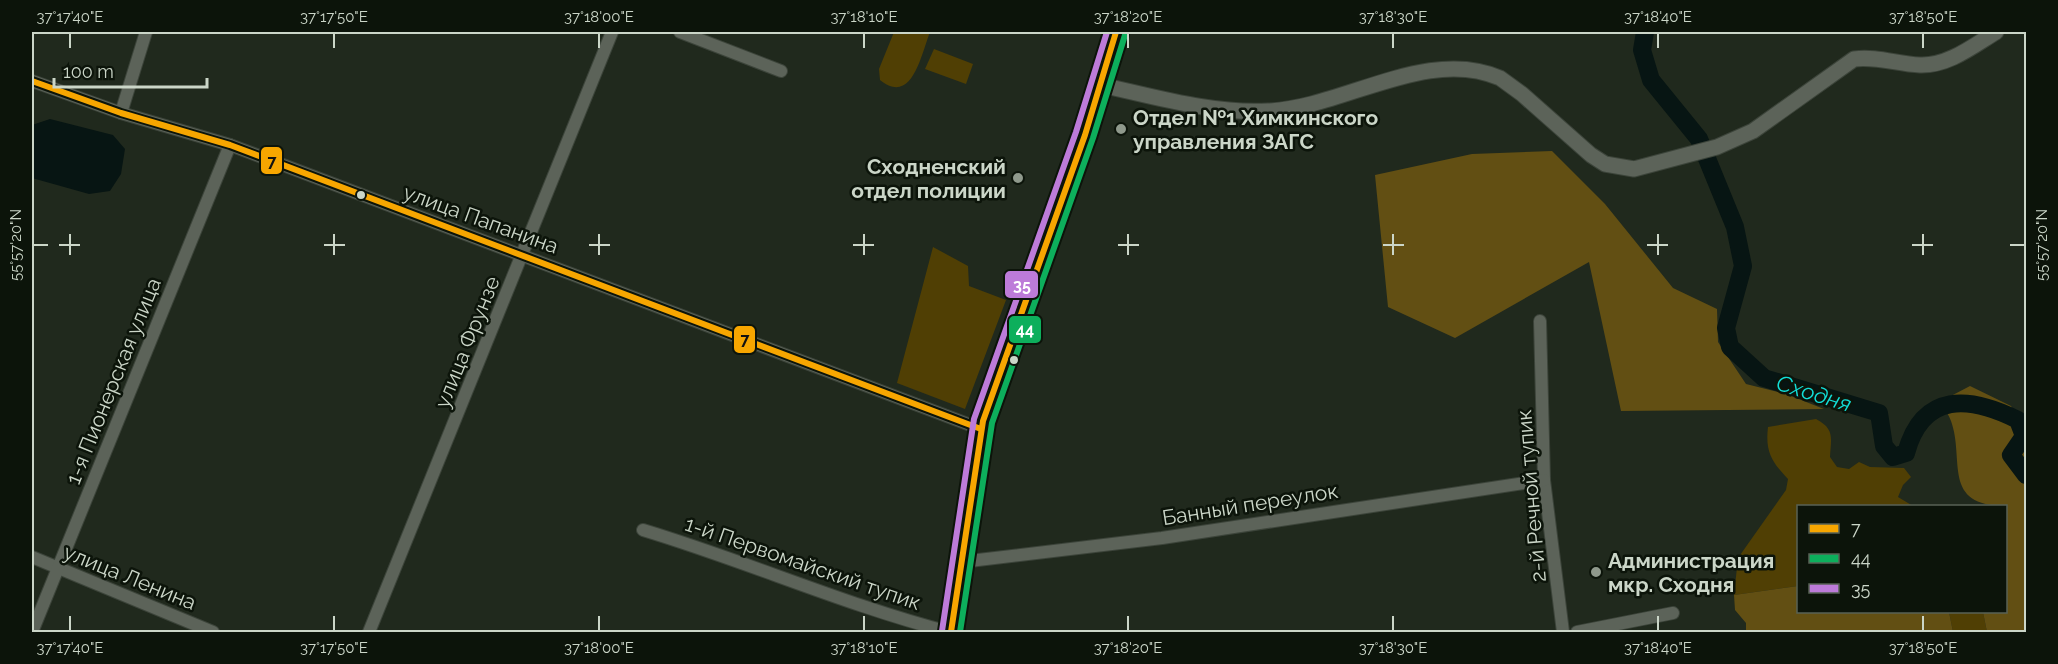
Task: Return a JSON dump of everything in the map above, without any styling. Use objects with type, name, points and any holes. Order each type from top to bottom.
[{"type":"main road","points":[[950,633],[981,429],[1101,85],[1116,32]]},
{"type":"street","points":[[121,113],[146,32]]},
{"type":"street","name":"улица Фрунзе","points":[[369,633],[612,32]]},
{"type":"street","points":[[680,32],[781,71]]},
{"type":"street","points":[[1101,85],[1194,106],[1270,111],[1297,107],[1399,78],[1465,68],[1484,71],[1500,78],[1605,164],[1634,169],[1717,147],[1753,131],[1854,59],[1870,57],[1919,64],[1942,63],[1996,32]]},
{"type":"street","name":"улица Папанина","points":[[32,81],[121,113],[230,145],[981,429]]},
{"type":"street","name":"1-я Пионерская улица","points":[[32,632],[230,145]]},
{"type":"street","name":"2-й Речной тупик","points":[[1540,321],[1544,480],[1563,633]]},
{"type":"street","name":"Банный переулок","points":[[961,562],[1162,538],[1544,480]]},
{"type":"street","name":"1-й Первомайский тупик","points":[[643,530],[743,562],[876,612],[950,633]]},
{"type":"street","name":"улица Ленина","points":[[32,557],[213,633]]},
{"type":"street","points":[[1577,633],[1673,613]]},
{"type":"shaded area","points":[[894,32],[930,32],[914,74],[900,87],[891,86],[880,80],[879,69]]},
{"type":"shaded area","points":[[934,49],[973,64],[966,84],[925,69]]},
{"type":"shaded area","points":[[50,119],[113,135],[125,149],[121,174],[110,191],[89,194],[32,178],[32,125]]},
{"type":"shaded area","points":[[1552,151],[1605,204],[1673,288],[1717,309],[1718,342],[1746,384],[1786,394],[1824,409],[1621,411],[1589,262],[1455,338],[1388,307],[1375,175],[1472,154]]},
{"type":"shaded area","points":[[933,247],[968,266],[969,286],[1006,300],[965,409],[897,383]]},
{"type":"shaded area","points":[[1970,386],[2011,406],[2026,436],[2026,632],[1987,632],[1983,613],[2007,613],[2007,505],[1986,504],[1972,498],[1964,489],[1959,478],[1955,436],[1951,421],[1942,404],[1949,397]]},
{"type":"shaded area","points":[[1816,419],[1829,430],[1831,435],[1830,457],[1837,467],[1849,469],[1859,462],[1870,467],[1904,468],[1911,477],[1903,485],[1898,497],[1911,505],[1797,505],[1797,586],[1734,595],[1738,558],[1786,490],[1788,479],[1774,462],[1769,450],[1768,427]]},
{"type":"shaded area","points":[[1797,586],[1797,613],[1949,613],[1953,632],[1746,632],[1746,623],[1735,610],[1734,595]]},
{"type":"shaded area","points":[[1949,613],[1983,613],[1987,632],[1953,632]]},
{"type":"waterway","name":"Сходня","points":[[1645,32],[1642,50],[1651,80],[1699,139],[1735,227],[1743,266],[1726,328],[1730,347],[1764,378],[1879,413],[1884,446],[1893,457],[1906,453],[1914,433],[1924,418],[1936,409],[1950,404],[1966,404],[1983,406],[2000,412],[2018,420],[2024,436],[2011,455],[2026,475]]},
{"type":"transit line","name":"35","points":[[942,631],[974,419],[1076,132],[1107,32]]},
{"type":"transit line","name":"7","points":[[951,632],[983,421],[1085,135],[1116,32]]},
{"type":"transit line","name":"44","points":[[960,632],[992,423],[1093,138],[1125,35]]},
{"type":"transit line","name":"7","points":[[32,81],[121,113],[230,145],[981,429]]},
{"type":"place","name":"Отдел №1 Химкинского управления ЗАГС","points":[[1121,129]]},
{"type":"place","name":"Сходненский отдел полиции","points":[[1018,178]]},
{"type":"place","name":"Администрация мкр. Сходня","points":[[1596,572]]}]
